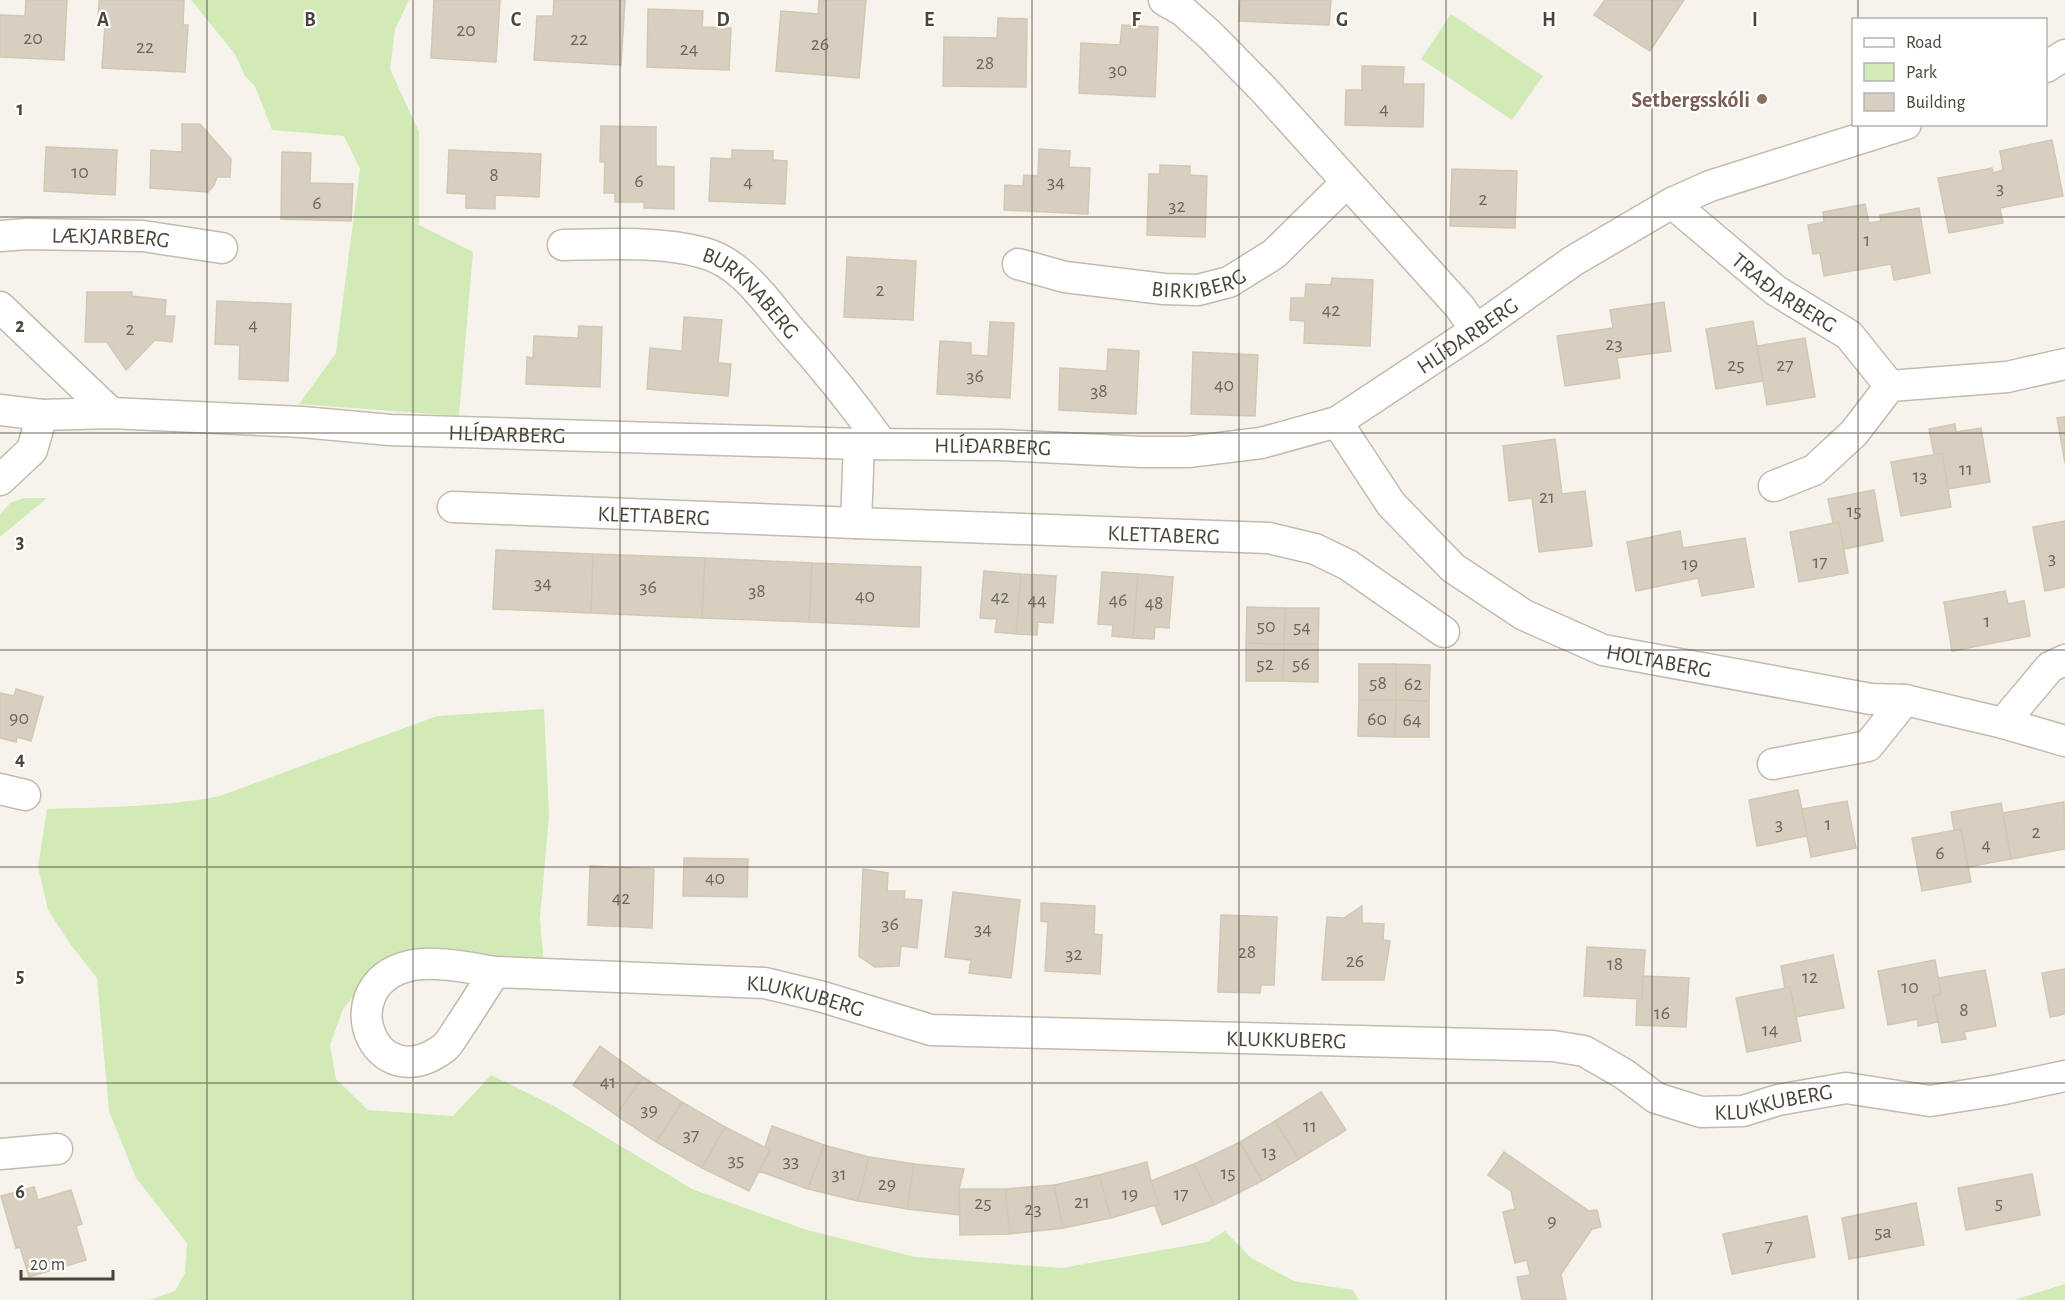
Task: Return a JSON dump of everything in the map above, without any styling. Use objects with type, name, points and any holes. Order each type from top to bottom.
[{"type":"street","points":[[1164,0],[1183,11],[1210,35],[1265,92],[1459,306],[1476,330]]},
{"type":"street","name":"HLÍÐARBERG","points":[[0,410],[42,414],[111,413],[302,422],[390,430],[870,444],[1000,445],[1188,452],[1261,443],[1337,422],[1476,330],[1574,261],[1672,203],[1710,186],[1900,126]]},
{"type":"street","name":"BIRKIBERG","points":[[1018,264],[1065,277],[1198,290],[1229,282],[1274,254],[1346,183]]},
{"type":"street","name":"TRAÐARBERG","points":[[1672,203],[1775,290],[1849,335],[1890,386]]},
{"type":"street","name":"LÆKJARBERG","points":[[0,236],[27,234],[143,236],[222,248]]},
{"type":"street","name":"BURKNABERG","points":[[563,245],[624,243],[672,248],[705,253],[726,264],[750,282],[853,403],[870,444]]},
{"type":"street","points":[[0,307],[111,413]]},
{"type":"street","points":[[1774,486],[1814,470],[1854,433],[1890,386],[2007,377],[2065,364]]},
{"type":"street","points":[[0,480],[32,450],[42,414]]},
{"type":"street","name":"HOLTABERG","points":[[1337,422],[1391,504],[1453,568],[1524,615],[1604,650],[1871,699],[1905,700],[2003,723],[2065,741]]},
{"type":"street","points":[[856,523],[870,444]]},
{"type":"street","name":"KLETTABERG","points":[[453,507],[1269,538],[1315,549],[1348,565],[1444,632]]},
{"type":"street","points":[[2003,723],[2050,667],[2065,660]]},
{"type":"street","points":[[1773,764],[1868,746],[1905,700]]},
{"type":"street","name":"KLUKKUBERG","points":[[495,972],[765,983],[823,997],[931,1030],[1553,1046],[1584,1051],[1624,1074],[1656,1098],[1701,1112],[1743,1111],[1799,1096],[1846,1088],[1930,1101],[2065,1076]]},
{"type":"street","points":[[0,1154],[57,1149]]},
{"type":"green space","points":[[191,0],[409,0],[395,29],[390,69],[419,132],[419,225],[473,252],[459,416],[299,404],[336,353],[360,169],[344,136],[272,130],[255,86],[245,76],[235,54]]},
{"type":"green space","points":[[1451,14],[1543,76],[1512,120],[1421,59]]},
{"type":"green space","points":[[24,498],[47,498],[0,537],[0,515],[10,503]]},
{"type":"green space","points":[[544,709],[549,815],[540,919],[544,966],[456,954],[385,959],[343,1009],[330,1045],[336,1079],[368,1110],[453,1116],[491,1075],[554,1106],[692,1189],[807,1230],[915,1257],[1062,1268],[1207,1242],[1225,1231],[1251,1258],[1294,1281],[1353,1290],[1359,1300],[149,1300],[175,1291],[185,1273],[187,1243],[136,1178],[109,1111],[97,978],[71,945],[48,910],[38,867],[47,809],[156,804],[220,796],[437,716]]},
{"type":"green space","points":[[2065,1284],[2065,1300],[2016,1300],[2017,1299]]},
{"type":"building","points":[[26,0],[67,0],[64,60],[0,57],[0,15],[25,16]]},
{"type":"building","points":[[99,0],[184,0],[183,25],[188,25],[185,72],[102,68],[105,25],[98,24]]},
{"type":"building","points":[[434,0],[500,0],[496,62],[431,58]]},
{"type":"building","points":[[554,0],[625,0],[621,65],[534,60],[537,16],[553,16]]},
{"type":"building","points":[[819,0],[866,0],[859,78],[776,71],[781,11],[818,14]]},
{"type":"building","points":[[1240,0],[1331,0],[1329,25],[1239,21]]},
{"type":"building","points":[[1605,0],[1684,0],[1650,51],[1594,15]]},
{"type":"building","points":[[648,9],[703,11],[702,27],[731,28],[729,70],[647,67]]},
{"type":"building","points":[[998,18],[1027,19],[1026,87],[943,86],[944,37],[997,38]]},
{"type":"building","points":[[1122,25],[1158,27],[1155,97],[1079,93],[1081,43],[1120,45]]},
{"type":"building","points":[[1362,66],[1404,67],[1403,84],[1424,84],[1423,127],[1345,125],[1346,90],[1362,90]]},
{"type":"building","points":[[182,124],[200,124],[231,159],[230,177],[217,177],[208,192],[150,188],[151,150],[182,152]]},
{"type":"building","points":[[601,126],[656,127],[656,166],[674,167],[674,209],[644,208],[644,202],[615,202],[615,193],[604,193],[605,162],[600,162]]},
{"type":"building","points":[[2052,140],[2063,196],[2000,208],[2003,223],[1949,233],[1938,178],[1992,168],[1993,173],[2003,170],[2000,151]]},
{"type":"building","points":[[46,147],[117,150],[115,195],[44,191]]},
{"type":"building","points":[[1039,149],[1070,151],[1069,167],[1090,168],[1088,214],[1004,210],[1005,185],[1023,186],[1024,175],[1038,176]]},
{"type":"building","points":[[449,150],[541,154],[539,197],[495,195],[495,209],[466,208],[466,194],[447,193]]},
{"type":"building","points":[[732,150],[773,151],[773,160],[787,161],[785,204],[709,201],[711,158],[732,159]]},
{"type":"building","points":[[282,152],[311,153],[310,183],[353,184],[351,221],[281,219]]},
{"type":"building","points":[[1160,165],[1190,166],[1190,175],[1207,176],[1205,237],[1147,235],[1149,174],[1160,174]]},
{"type":"building","points":[[1452,169],[1517,171],[1515,228],[1450,226]]},
{"type":"building","points":[[1865,204],[1869,223],[1881,221],[1880,215],[1919,208],[1930,273],[1894,280],[1891,264],[1824,276],[1820,253],[1813,254],[1808,225],[1824,222],[1823,212]]},
{"type":"building","points":[[847,257],[916,261],[913,320],[844,317]]},
{"type":"building","points":[[1332,278],[1373,280],[1370,346],[1304,343],[1305,321],[1290,320],[1291,298],[1305,298],[1306,284],[1331,285]]},
{"type":"building","points":[[87,292],[132,292],[132,296],[166,300],[165,316],[175,316],[172,342],[155,340],[126,370],[107,342],[85,342]]},
{"type":"building","points":[[217,301],[291,304],[288,381],[239,379],[240,345],[215,344]]},
{"type":"building","points":[[1664,302],[1671,351],[1617,358],[1620,378],[1565,386],[1557,336],[1613,328],[1610,310]]},
{"type":"building","points":[[684,317],[722,320],[718,363],[731,364],[728,396],[647,389],[650,348],[682,351]]},
{"type":"building","points":[[1753,321],[1763,381],[1716,389],[1706,329]]},
{"type":"building","points":[[990,322],[1014,323],[1010,398],[937,394],[940,341],[971,343],[971,355],[988,356]]},
{"type":"building","points":[[579,326],[602,327],[600,387],[526,384],[527,357],[533,358],[534,336],[578,338]]},
{"type":"building","points":[[1805,338],[1815,397],[1767,405],[1757,346]]},
{"type":"building","points":[[1108,349],[1139,351],[1136,414],[1059,410],[1060,368],[1107,371]]},
{"type":"building","points":[[1193,352],[1258,355],[1255,416],[1191,414]]},
{"type":"building","points":[[2065,417],[2065,463],[2057,418]]},
{"type":"building","points":[[1955,424],[1956,432],[1981,428],[1990,482],[1948,489],[1942,453],[1934,454],[1929,429]]},
{"type":"building","points":[[1555,439],[1562,494],[1585,491],[1592,546],[1539,552],[1532,498],[1509,501],[1503,446]]},
{"type":"building","points":[[1942,453],[1951,507],[1901,516],[1891,462]]},
{"type":"building","points":[[1874,490],[1883,541],[1844,549],[1839,522],[1833,523],[1828,499]]},
{"type":"building","points":[[2065,521],[2065,587],[2045,591],[2033,527]]},
{"type":"building","points":[[1839,522],[1848,573],[1799,582],[1790,532]]},
{"type":"building","points":[[1680,531],[1683,548],[1745,538],[1754,587],[1702,596],[1698,578],[1636,591],[1627,542]]},
{"type":"building","points":[[496,550],[593,554],[591,613],[493,609]]},
{"type":"building","points":[[593,554],[705,558],[702,618],[591,613]]},
{"type":"building","points":[[705,558],[812,563],[809,622],[702,618]]},
{"type":"building","points":[[812,563],[921,567],[919,627],[809,622]]},
{"type":"building","points":[[984,571],[1021,574],[1016,634],[995,632],[997,619],[980,618]]},
{"type":"building","points":[[1102,572],[1138,574],[1133,638],[1112,636],[1113,625],[1098,624]]},
{"type":"building","points":[[1021,574],[1056,576],[1053,623],[1038,622],[1037,635],[1016,634]]},
{"type":"building","points":[[1138,574],[1173,577],[1169,628],[1155,627],[1154,639],[1133,638]]},
{"type":"building","points":[[2005,591],[2008,604],[2024,601],[2030,636],[1952,651],[1944,602]]},
{"type":"building","points":[[1247,607],[1285,608],[1284,644],[1246,643]]},
{"type":"building","points":[[1285,608],[1319,608],[1318,644],[1284,644]]},
{"type":"building","points":[[1246,643],[1284,644],[1283,681],[1246,681]]},
{"type":"building","points":[[1284,644],[1318,644],[1318,682],[1283,681]]},
{"type":"building","points":[[1359,664],[1396,664],[1396,700],[1359,700]]},
{"type":"building","points":[[1396,664],[1430,665],[1429,701],[1396,700]]},
{"type":"building","points":[[16,689],[43,697],[31,741],[17,737],[16,742],[0,738],[0,693],[14,696]]},
{"type":"building","points":[[1359,700],[1396,700],[1395,737],[1358,736]]},
{"type":"building","points":[[1396,700],[1429,701],[1429,737],[1395,737]]},
{"type":"building","points":[[1798,790],[1807,836],[1757,846],[1749,800]]},
{"type":"building","points":[[1847,801],[1856,848],[1811,857],[1802,809]]},
{"type":"building","points":[[2064,802],[2065,849],[2011,859],[2003,813]]},
{"type":"building","points":[[2001,803],[2011,859],[1968,867],[1961,829],[1954,830],[1951,812]]},
{"type":"building","points":[[1961,829],[1971,882],[1922,891],[1912,838]]},
{"type":"building","points":[[684,858],[748,859],[747,897],[683,896]]},
{"type":"building","points":[[590,866],[654,869],[652,928],[588,925]]},
{"type":"building","points":[[863,869],[888,873],[887,891],[905,891],[904,899],[922,900],[917,948],[901,946],[899,966],[875,967],[859,956]]},
{"type":"building","points":[[953,892],[1020,900],[1011,978],[969,973],[971,960],[945,957]]},
{"type":"building","points":[[1041,903],[1095,906],[1094,934],[1102,935],[1100,974],[1045,971],[1048,922],[1041,921]]},
{"type":"building","points":[[1362,906],[1362,923],[1384,924],[1383,940],[1390,941],[1384,980],[1322,980],[1327,917],[1344,918]]},
{"type":"building","points":[[1221,915],[1277,917],[1274,985],[1261,985],[1260,993],[1218,992]]},
{"type":"building","points":[[1587,947],[1645,950],[1642,999],[1584,996]]},
{"type":"building","points":[[1833,955],[1844,1008],[1796,1017],[1790,987],[1785,988],[1781,966]]},
{"type":"building","points":[[1935,960],[1941,994],[1933,996],[1938,1022],[1918,1026],[1918,1019],[1888,1025],[1878,971]]},
{"type":"building","points":[[2065,969],[2065,1014],[2050,1017],[2042,973]]},
{"type":"building","points":[[1985,970],[1996,1026],[1964,1032],[1966,1039],[1942,1043],[1933,996],[1941,994],[1938,978]]},
{"type":"building","points":[[1643,976],[1689,978],[1686,1027],[1636,1025],[1637,999],[1642,999]]},
{"type":"building","points":[[1790,987],[1801,1041],[1747,1052],[1736,998]]},
{"type":"building","points":[[600,1046],[643,1077],[616,1115],[573,1085]]},
{"type":"building","points":[[643,1077],[682,1102],[656,1142],[616,1115]]},
{"type":"building","points":[[1321,1092],[1346,1130],[1299,1159],[1275,1121]]},
{"type":"building","points":[[682,1102],[725,1127],[702,1168],[656,1142]]},
{"type":"building","points":[[1275,1121],[1299,1159],[1262,1181],[1240,1142]]},
{"type":"building","points":[[772,1126],[824,1145],[808,1189],[759,1171],[770,1150],[765,1147]]},
{"type":"building","points":[[725,1127],[770,1150],[749,1191],[702,1168]]},
{"type":"building","points":[[1240,1142],[1262,1181],[1214,1205],[1194,1164]]},
{"type":"building","points":[[824,1145],[869,1157],[858,1201],[808,1189]]},
{"type":"building","points":[[1504,1152],[1589,1211],[1597,1210],[1601,1227],[1592,1229],[1561,1274],[1566,1300],[1522,1300],[1517,1277],[1530,1275],[1527,1260],[1515,1263],[1503,1212],[1515,1209],[1511,1191],[1488,1175]]},
{"type":"building","points":[[869,1157],[914,1164],[907,1209],[858,1201]]},
{"type":"building","points":[[1147,1162],[1159,1204],[1111,1218],[1099,1175]]},
{"type":"building","points":[[914,1164],[964,1169],[959,1189],[960,1215],[907,1209]]},
{"type":"building","points":[[1194,1164],[1214,1205],[1162,1225],[1155,1206],[1159,1204],[1151,1181]]},
{"type":"building","points":[[2032,1174],[2040,1215],[1966,1230],[1958,1188]]},
{"type":"building","points":[[1099,1175],[1111,1218],[1063,1228],[1054,1185]]},
{"type":"building","points":[[1054,1185],[1063,1228],[1010,1234],[1005,1189]]},
{"type":"building","points":[[34,1187],[38,1200],[71,1190],[82,1224],[76,1226],[86,1260],[29,1277],[20,1247],[16,1248],[1,1196]]},
{"type":"building","points":[[959,1189],[1005,1189],[1010,1234],[960,1235]]},
{"type":"building","points":[[1916,1203],[1924,1245],[1849,1259],[1842,1218]]},
{"type":"building","points":[[1807,1216],[1815,1257],[1732,1274],[1723,1234]]},
{"type":"place","name":"Setbergsskóli","points":[[1762,99]]}]
